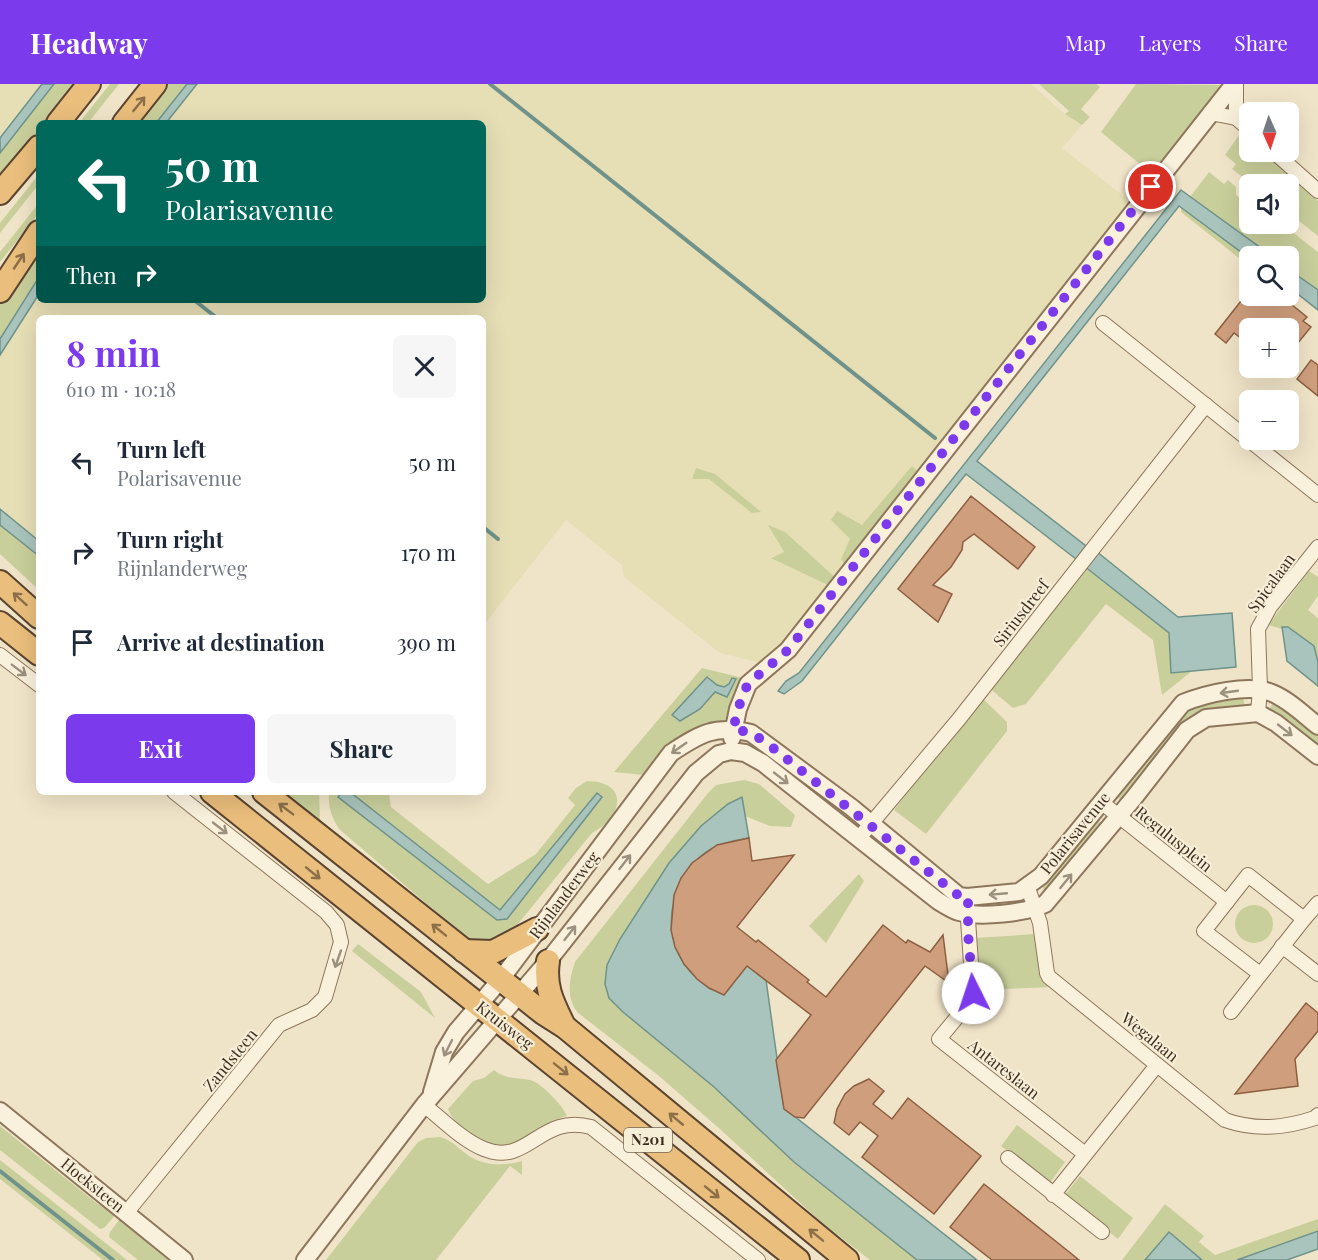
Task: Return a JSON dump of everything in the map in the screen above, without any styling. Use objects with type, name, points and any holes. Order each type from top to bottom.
[{"type":"highway","points":[[60,120],[89,84]]},
{"type":"highway","points":[[126,120],[155,84]]},
{"type":"highway","points":[[0,193],[36,151]]},
{"type":"highway","points":[[0,291],[36,237]]},
{"type":"highway","points":[[0,582],[36,614]]},
{"type":"highway","points":[[0,623],[36,652]]},
{"type":"highway","name":"Kruisweg","points":[[216,795],[798,1260]]},
{"type":"highway","name":"Kruisweg","points":[[268,795],[464,951],[565,1027],[847,1260]]},
{"type":"highway","points":[[464,951],[493,952],[537,929]]},
{"type":"highway","points":[[548,961],[545,977],[547,988],[565,1027]]},
{"type":"street","points":[[731,751],[733,729],[742,696],[748,684],[788,650],[1235,84]]},
{"type":"street","points":[[1235,84],[1236,118]]},
{"type":"street","points":[[1210,113],[1239,121]]},
{"type":"street","points":[[1285,162],[1318,191]]},
{"type":"street","points":[[1103,323],[1318,495]]},
{"type":"street","name":"Siriusdreef","points":[[859,838],[959,719],[1206,405]]},
{"type":"street","name":"Spicalaan","points":[[1258,713],[1260,689],[1258,629],[1270,607],[1318,547]]},
{"type":"street","points":[[0,655],[36,682]]},
{"type":"street","points":[[1260,689],[1274,693],[1318,726]]},
{"type":"street","name":"Polarisavenue","points":[[731,751],[745,753],[763,763],[938,901],[956,912],[967,906],[1028,888],[1041,876],[1184,703],[1200,696],[1260,689]]},
{"type":"street","points":[[1258,713],[1276,723],[1318,756]]},
{"type":"street","name":"Polarisavenue","points":[[967,906],[993,914],[1036,909],[1045,904],[1059,890],[1187,730],[1206,718],[1258,713]]},
{"type":"street","points":[[733,729],[752,733],[871,824],[959,896],[967,906]]},
{"type":"street","name":"Rijnlanderweg","points":[[427,1102],[444,1052],[456,1032],[501,979],[671,753],[698,735],[715,730],[733,729]]},
{"type":"street","name":"Rijnlanderweg","points":[[305,1260],[427,1102],[548,961],[682,790],[708,761],[719,754],[731,751]]},
{"type":"street","name":"Zandsteen","points":[[127,1212],[279,1025],[312,1010],[325,997],[341,950],[340,930],[326,912],[178,795]]},
{"type":"street","name":"Regulusplein","points":[[1101,802],[1227,902]]},
{"type":"street","points":[[1260,974],[1204,930],[1248,875],[1304,919]]},
{"type":"street","name":"Wegalaan","points":[[1028,888],[1036,909],[1049,977],[1226,1120],[1246,1128],[1289,1126],[1316,1118],[1318,1114]]},
{"type":"street","points":[[1231,1012],[1318,903]]},
{"type":"street","name":"Antareslaan","points":[[967,906],[973,993],[968,1004],[939,1039],[1085,1154]]},
{"type":"street","points":[[1282,946],[1318,974]]},
{"type":"street","points":[[1053,1195],[1156,1065]]},
{"type":"street","points":[[427,1102],[469,1141],[484,1150],[498,1153],[526,1147],[553,1128],[577,1123],[591,1126],[758,1260]]},
{"type":"street","name":"Hoeksteen","points":[[0,1111],[184,1260]]},
{"type":"street","points":[[1008,1158],[1102,1232]]},
{"type":"shaded area","points":[[0,84],[42,84],[0,138]]},
{"type":"shaded area","points":[[197,84],[1031,84],[1065,114],[1082,125],[1062,148],[1135,205],[919,473],[912,467],[862,526],[836,511],[832,520],[850,539],[841,559],[846,567],[836,578],[785,532],[769,526],[784,552],[771,557],[830,586],[781,647],[762,663],[720,653],[624,577],[622,565],[566,520],[486,622],[486,315],[36,315],[36,539],[0,509],[0,355],[36,299],[36,303],[486,303],[486,120],[168,120]]},
{"type":"green space","points":[[54,84],[79,84],[50,120],[36,120],[36,139],[0,181],[0,153]]},
{"type":"green space","points":[[110,84],[119,84],[90,120],[81,120]]},
{"type":"green space","points":[[163,84],[187,84],[158,120],[134,120]]},
{"type":"green space","points":[[1039,84],[1096,84],[1100,87],[1081,109],[1090,117],[1082,125],[1065,114],[1069,111]]},
{"type":"green space","points":[[1136,84],[1224,85],[1152,174],[1101,132]]},
{"type":"green space","points":[[1239,135],[1239,162],[1275,162],[1288,174],[1239,174],[1232,169],[1236,164],[1225,155]]},
{"type":"green space","points":[[1209,172],[1224,184],[1228,180],[1236,187],[1236,195],[1239,197],[1239,232],[1190,197]]},
{"type":"green space","points":[[36,178],[36,188],[0,233],[0,223]]},
{"type":"green space","points":[[1299,184],[1318,201],[1318,236],[1299,221]]},
{"type":"green space","points":[[36,207],[36,217],[0,262],[0,252]]},
{"type":"green space","points":[[1181,207],[1239,250],[1239,258],[1181,212]]},
{"type":"green space","points":[[1241,234],[1295,234],[1318,252],[1318,290],[1299,276],[1299,246],[1258,246]]},
{"type":"green space","points":[[36,246],[36,282],[0,339],[0,301]]},
{"type":"green space","points":[[912,466],[919,473],[846,567],[841,559],[850,539],[831,520],[837,511],[862,525]]},
{"type":"green space","points":[[696,468],[715,474],[761,512],[752,513],[709,479],[692,479]]},
{"type":"green space","points":[[0,525],[36,554],[36,587],[0,554]]},
{"type":"green space","points":[[768,525],[785,532],[836,578],[830,586],[771,558],[784,552]]},
{"type":"green space","points":[[1084,566],[1169,633],[1172,673],[1192,671],[1162,695],[1153,640],[1106,604],[1026,704],[1013,708],[988,687]]},
{"type":"green space","points":[[1309,571],[1318,577],[1318,596],[1308,610],[1318,618],[1318,662],[1314,646],[1288,627],[1282,629],[1268,625]]},
{"type":"green space","points":[[702,668],[743,678],[731,713],[725,720],[692,729],[671,746],[644,775],[614,772]]},
{"type":"green space","points":[[981,697],[1007,722],[1007,731],[926,834],[894,810]]},
{"type":"green space","points":[[1243,697],[1245,707],[1200,714],[1124,803],[1113,793],[1183,712],[1199,706]]},
{"type":"green space","points":[[1274,702],[1318,732],[1318,751],[1274,716],[1269,709]]},
{"type":"green space","points":[[744,780],[759,784],[795,815],[791,827],[770,826],[745,816],[742,797],[728,804],[609,998],[714,1087],[794,1162],[917,1260],[870,1260],[822,1223],[659,1076],[577,1012],[571,1000],[570,982],[575,962],[708,793],[716,785]]},
{"type":"green space","points":[[587,781],[611,787],[616,794],[617,802],[610,819],[592,833],[509,935],[489,943],[469,940],[339,829],[332,816],[329,802],[329,795],[340,795],[497,920],[507,919],[602,797],[597,793],[500,910],[354,795],[389,795],[391,807],[488,884],[536,854],[575,805],[568,798],[576,788]]},
{"type":"green space","points":[[284,795],[319,795],[320,821]]},
{"type":"green space","points":[[1095,817],[1103,825],[1045,895],[1042,884]]},
{"type":"green space","points":[[859,874],[864,881],[826,943],[809,926]]},
{"type":"green space","points":[[1254,905],[1267,911],[1273,924],[1267,937],[1254,943],[1241,937],[1235,924],[1241,911]]},
{"type":"green space","points":[[1035,934],[1051,987],[979,990],[975,938]]},
{"type":"green space","points":[[358,944],[421,992],[435,1018],[352,951]]},
{"type":"green space","points":[[494,1070],[507,1077],[530,1080],[540,1085],[552,1095],[567,1116],[508,1145],[496,1146],[484,1143],[457,1123],[448,1109],[473,1081],[484,1078]]},
{"type":"green space","points":[[1017,1125],[1065,1162],[1050,1183],[1001,1146]]},
{"type":"green space","points":[[0,1126],[99,1205],[104,1201],[118,1212],[104,1228],[100,1229],[0,1150]]},
{"type":"green space","points":[[440,1137],[452,1142],[469,1156],[482,1162],[508,1164],[522,1161],[522,1175],[510,1166],[436,1260],[326,1260],[418,1142],[426,1138]]},
{"type":"green space","points":[[0,1160],[127,1260],[103,1260],[0,1179]]},
{"type":"green space","points":[[1080,1176],[1133,1218],[1118,1239],[1064,1196]]},
{"type":"green space","points":[[1165,1204],[1204,1236],[1199,1242],[1215,1255],[1318,1219],[1318,1231],[1237,1260],[1202,1260],[1169,1232],[1145,1260],[1122,1260]]},
{"type":"green space","points":[[122,1216],[151,1239],[148,1244],[168,1260],[138,1260],[109,1237]]},
{"type":"water","points":[[42,84],[54,84],[0,153],[0,138]]},
{"type":"water","points":[[187,84],[197,84],[168,120],[158,120]]},
{"type":"water","points":[[1181,190],[1258,246],[1239,246],[1239,251],[1179,206],[977,461],[1086,546],[1076,559],[966,474],[802,681],[784,694],[778,691],[786,681],[799,673]]},
{"type":"water","points":[[1299,277],[1318,290],[1318,310],[1299,295]]},
{"type":"water","points":[[36,282],[36,299],[0,355],[0,339]]},
{"type":"water","points":[[0,509],[36,539],[36,554],[0,525]]},
{"type":"water","points":[[1096,551],[1178,617],[1232,613],[1236,667],[1171,673],[1169,633],[1084,566]]},
{"type":"water","points":[[1282,627],[1288,627],[1314,646],[1318,662],[1318,686],[1287,661]]},
{"type":"water","points":[[707,677],[717,685],[724,687],[732,678],[736,679],[727,697],[715,692],[700,709],[680,721],[672,715]]},
{"type":"water","points":[[597,793],[602,797],[507,919],[497,920],[338,797],[354,795],[500,910]]},
{"type":"water","points":[[742,797],[749,838],[724,844],[702,855],[690,868],[677,892],[671,923],[678,953],[697,978],[711,989],[747,965],[766,980],[784,1108],[977,1260],[917,1260],[794,1162],[714,1087],[609,998],[605,984],[607,965],[620,939],[669,863],[701,826],[728,804]]},
{"type":"water","points":[[1318,1231],[1318,1249],[1287,1260],[1237,1260]]},
{"type":"water","points":[[1169,1232],[1202,1260],[1145,1260]]},
{"type":"building","points":[[1239,304],[1239,306],[1293,306],[1307,317],[1303,321],[1311,327],[1299,342],[1299,318],[1239,318],[1239,337],[1234,333],[1226,343],[1215,334]]},
{"type":"building","points":[[1311,360],[1318,365],[1318,396],[1297,379]]},
{"type":"building","points":[[971,496],[1035,547],[1018,569],[974,534],[963,542],[962,550],[951,567],[933,585],[952,594],[938,622],[898,589]]},
{"type":"building","points":[[749,838],[752,861],[794,855],[737,927],[756,942],[758,940],[809,980],[807,982],[826,997],[883,925],[906,943],[908,940],[930,952],[943,935],[949,983],[925,966],[804,1118],[795,1117],[784,1109],[776,1060],[811,1015],[747,966],[724,995],[709,988],[697,979],[684,964],[675,947],[671,930],[674,895],[681,878],[692,863],[717,845]]},
{"type":"building","points":[[1306,1003],[1318,1013],[1318,1031],[1295,1059],[1298,1086],[1235,1094]]},
{"type":"building","points":[[869,1079],[884,1091],[873,1104],[892,1119],[908,1098],[981,1156],[934,1214],[862,1157],[878,1136],[860,1122],[849,1135],[834,1123],[837,1109],[845,1094],[854,1086]]},
{"type":"building","points":[[984,1184],[1079,1260],[992,1260],[950,1227]]},
{"type":"waterway","points":[[490,84],[935,438]]},
{"type":"waterway","points":[[198,303],[213,315]]},
{"type":"waterway","points":[[486,529],[498,539]]},
{"type":"waterway","points":[[0,1171],[113,1260]]},
{"type":"route","points":[[973,993],[967,914],[968,897],[959,896],[851,807],[773,748],[752,733],[733,729],[742,696],[748,684],[788,650],[1151,187]]}]
